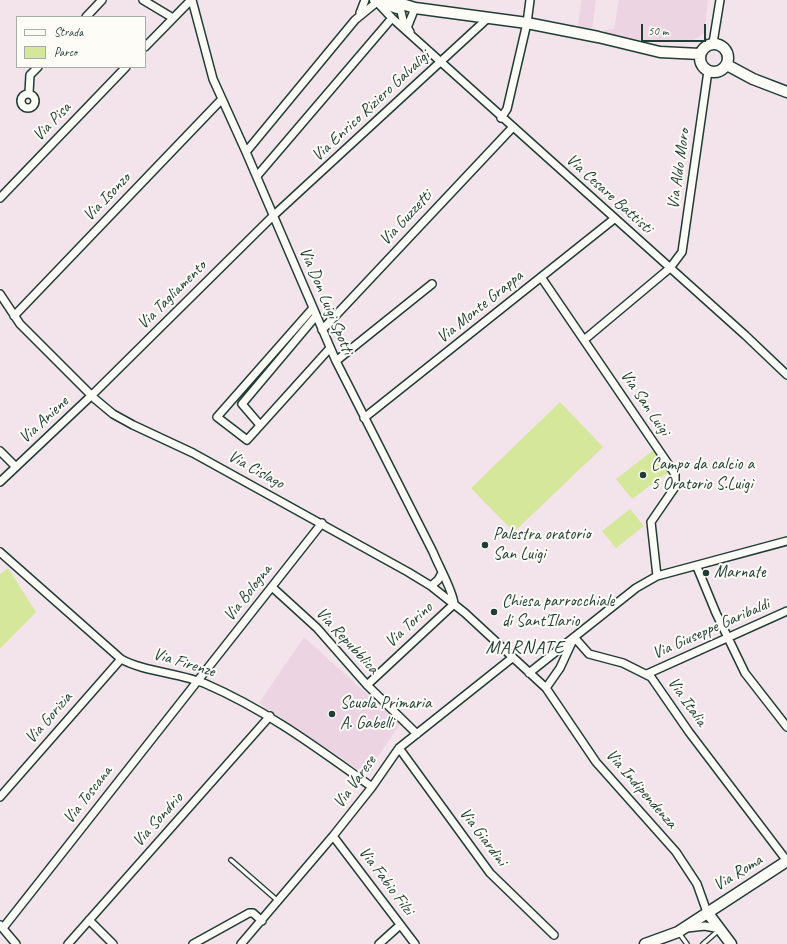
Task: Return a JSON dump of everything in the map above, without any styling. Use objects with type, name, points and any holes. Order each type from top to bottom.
[{"type":"street","points":[[87,16],[102,0]]},
{"type":"street","points":[[143,0],[173,18]]},
{"type":"street","points":[[146,46],[191,0]]},
{"type":"street","name":"Via Don Luigi Spotti","points":[[191,0],[207,62],[322,330],[364,418],[433,552],[454,597],[454,604]]},
{"type":"street","points":[[246,152],[355,20],[361,11],[365,0]]},
{"type":"street","points":[[501,118],[506,109],[527,23],[530,0]]},
{"type":"street","points":[[713,43],[720,0]]},
{"type":"street","points":[[355,20],[376,1],[415,8],[527,23],[598,37],[660,52],[700,54]]},
{"type":"street","name":"Via Cesare Battisti","points":[[376,1],[392,18],[501,118],[670,268],[787,375]]},
{"type":"street","name":"Via Cesare Battisti","points":[[396,4],[407,28],[412,35]]},
{"type":"street","points":[[407,28],[415,8]]},
{"type":"street","points":[[257,176],[392,18]]},
{"type":"street","name":"Via Enrico Riziero Galvaligi","points":[[273,216],[488,18]]},
{"type":"street","points":[[713,43],[721,45],[729,54],[727,65],[721,71],[708,71],[701,64],[699,58],[700,54],[707,45],[713,43]]},
{"type":"street","points":[[727,65],[753,79],[787,92]]},
{"type":"street","points":[[28,93],[30,75],[37,68]]},
{"type":"street","name":"Via Pisa","points":[[0,198],[125,68]]},
{"type":"street","name":"Via Aldo Moro","points":[[584,340],[670,268],[680,256],[683,249],[708,71]]},
{"type":"street","name":"Via Isonzo","points":[[14,316],[222,99]]},
{"type":"street","name":"Via Guzzetti","points":[[322,330],[512,128]]},
{"type":"street","name":"Via Tagliamento","points":[[92,396],[273,216]]},
{"type":"street","name":"Via Monte Grappa","points":[[364,418],[614,219]]},
{"type":"street","name":"Via San Luigi","points":[[541,277],[675,474],[675,487],[651,522],[657,576]]},
{"type":"street","points":[[336,361],[432,284]]},
{"type":"street","name":"Via Cislago","points":[[0,294],[14,316],[92,396],[107,409],[126,422],[193,453],[322,523],[431,586],[454,604],[529,673]]},
{"type":"street","points":[[313,308],[217,417],[247,440],[330,348]]},
{"type":"street","points":[[260,425],[242,404],[316,316]]},
{"type":"street","name":"Via Aniene","points":[[0,482],[92,396]]},
{"type":"street","points":[[0,451],[16,466]]},
{"type":"street","name":"Via Bologna","points":[[198,680],[322,523]]},
{"type":"street","points":[[529,673],[636,588],[657,576],[697,567],[787,541]]},
{"type":"street","name":"Via Firenze","points":[[0,552],[121,659],[133,664],[198,680],[240,699],[270,716],[372,787]]},
{"type":"street","points":[[697,567],[727,637],[745,673],[787,727]]},
{"type":"street","points":[[431,586],[438,580],[442,573]]},
{"type":"street","name":"Via Repubblica","points":[[272,587],[317,628],[367,685],[417,734]]},
{"type":"street","name":"Via Torino","points":[[367,685],[454,604]]},
{"type":"street","name":"Via Giuseppe Garibaldi","points":[[647,674],[787,611]]},
{"type":"street","points":[[546,688],[562,665],[574,637]]},
{"type":"street","name":"Via Italia","points":[[574,637],[589,654],[623,663],[647,674],[654,680],[689,732],[787,861]]},
{"type":"street","points":[[553,654],[560,659],[562,665]]},
{"type":"street","name":"Via Varese","points":[[241,944],[333,836],[372,787],[399,748],[512,658]]},
{"type":"street","name":"Via Gorizia","points":[[0,797],[121,659]]},
{"type":"street","name":"Via Indipendenza","points":[[529,673],[546,688],[596,762],[676,852],[696,884],[707,912]]},
{"type":"street","name":"Via Toscana","points":[[1,926],[198,680]]},
{"type":"street","name":"Via Sondrio","points":[[68,944],[270,716]]},
{"type":"street","name":"Via Giardini","points":[[399,748],[490,873],[554,935]]},
{"type":"street","name":"Via Fabio Filzi","points":[[333,836],[415,944]]},
{"type":"street","name":"Via Roma","points":[[645,944],[680,930],[787,861]]},
{"type":"street","points":[[707,912],[731,944]]},
{"type":"street","points":[[193,944],[249,913],[253,913],[262,920]]},
{"type":"street","points":[[89,920],[113,944]]},
{"type":"street","points":[[379,944],[400,925]]},
{"type":"street","points":[[1,926],[16,944]]},
{"type":"street","points":[[680,930],[705,926],[720,929]]},
{"type":"lane","points":[[231,860],[278,901]]},
{"type":"lane","points":[[703,944],[720,929]]},
{"type":"lane","points":[[680,930],[687,944]]},
{"type":"shaded area","points":[[581,0],[596,0],[592,29],[578,27]]},
{"type":"shaded area","points":[[619,0],[708,0],[704,33],[691,42],[650,42],[604,33],[604,30],[614,29]]},
{"type":"shaded area","name":"Scuola Primaria A. Gabelli","points":[[304,637],[400,724],[375,761],[372,771],[365,774],[259,703]]},
{"type":"green space","points":[[560,402],[603,447],[514,532],[471,488]]},
{"type":"green space","name":"Campo da calcio a 5 Oratorio S.Luigi","points":[[655,449],[670,471],[632,499],[616,479]]},
{"type":"green space","points":[[630,509],[644,526],[616,548],[602,531]]},
{"type":"green space","points":[[8,568],[36,612],[0,649],[0,574]]},
{"type":"place","name":"Campo da calcio a 5 Oratorio S.Luigi","points":[[643,475]]},
{"type":"place","name":"Palestra oratorio San Luigi","points":[[485,545]]},
{"type":"place","name":"Marnate","points":[[706,573]]},
{"type":"place","name":"Chiesa parrocchiale di Sant'Ilario","points":[[494,612]]},
{"type":"place","name":"Scuola Primaria A. Gabelli","points":[[332,714]]},
{"type":"district","name":"MARNATE","points":[[525,648]]}]
